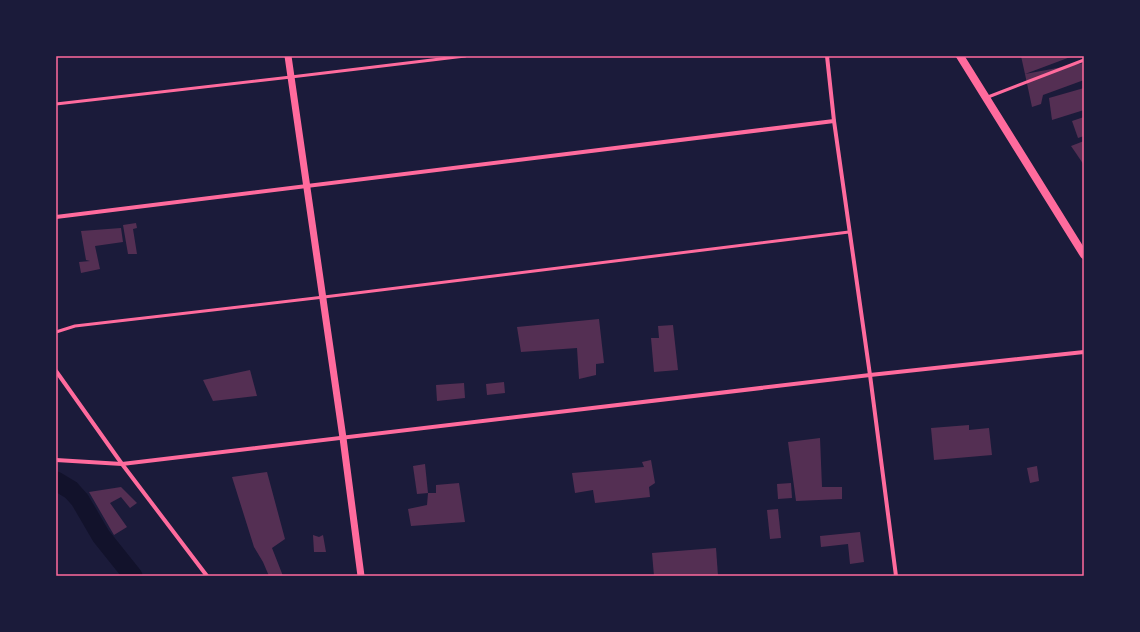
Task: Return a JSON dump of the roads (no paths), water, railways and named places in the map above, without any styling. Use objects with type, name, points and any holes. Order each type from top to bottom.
[{"type":"main road","points":[[960,56],[1084,255]]},
{"type":"street","points":[[288,56],[324,297],[361,576]]},
{"type":"street","points":[[827,56],[834,121],[870,375],[896,576]]},
{"type":"street","points":[[56,217],[834,121]]},
{"type":"street","points":[[56,460],[122,464],[870,375],[1084,352]]},
{"type":"street","points":[[56,371],[122,464],[207,576]]},
{"type":"lane","points":[[56,104],[291,78],[465,56]]},
{"type":"lane","points":[[986,98],[1084,60]]},
{"type":"lane","points":[[56,332],[75,326],[324,297],[849,232]]},
{"type":"waterway","points":[[56,481],[71,490],[80,500],[101,536],[133,576]]}]
